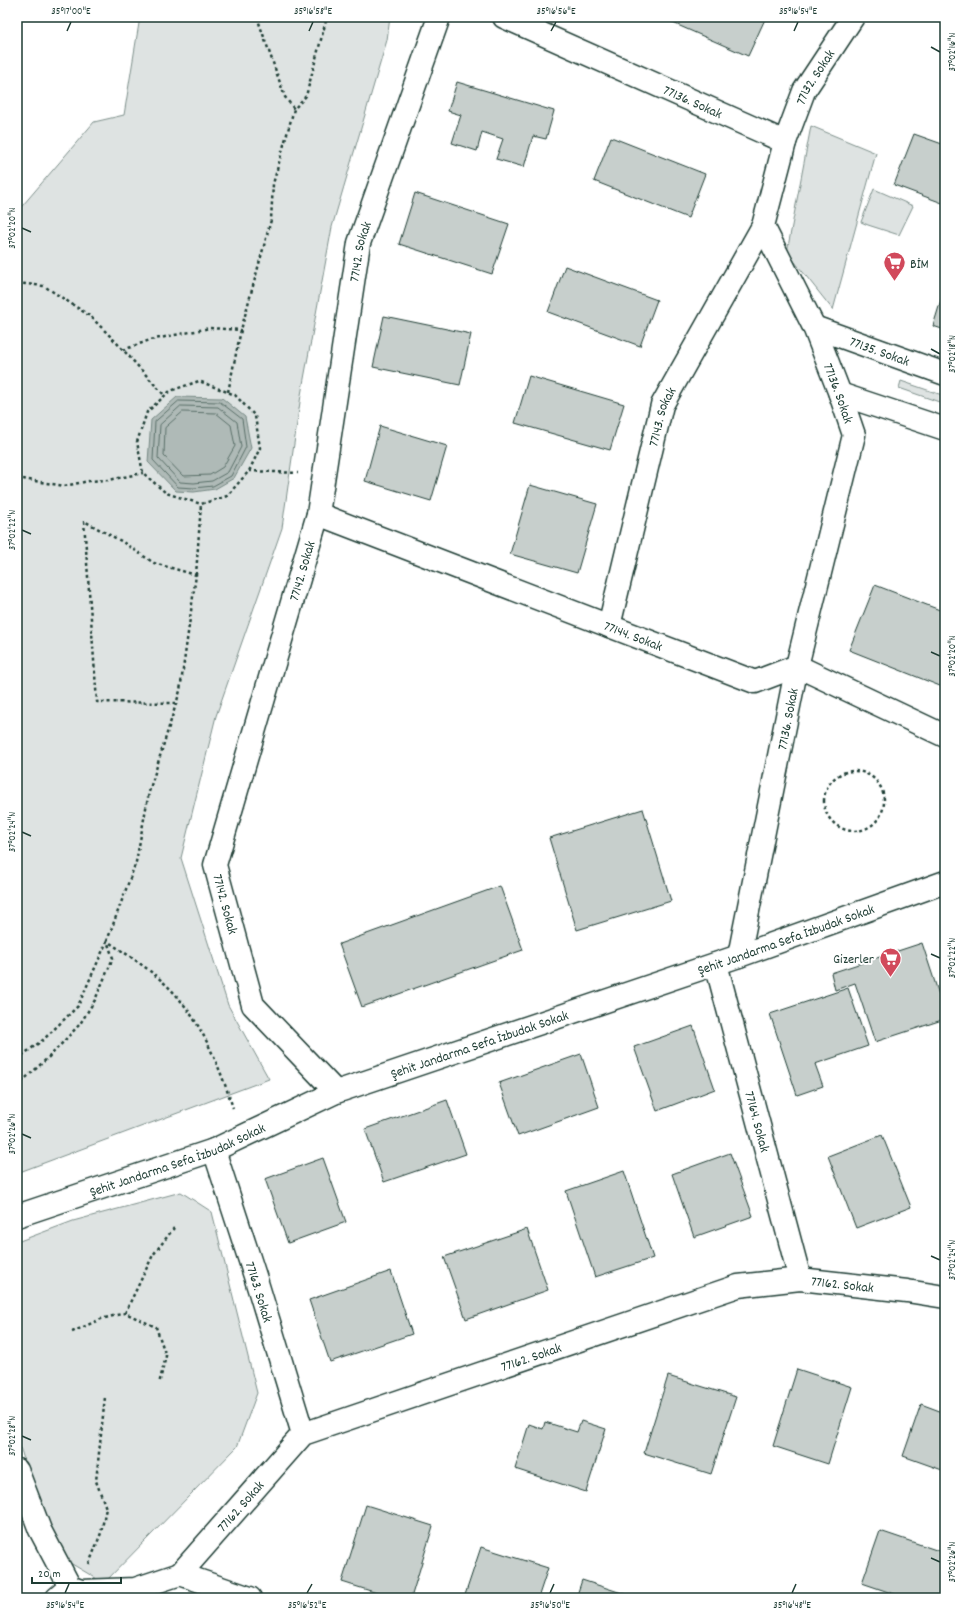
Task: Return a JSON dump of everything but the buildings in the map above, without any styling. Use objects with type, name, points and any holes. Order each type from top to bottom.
[{"type":"street","name":"77142. Sokak","points":[[336,1092],[253,1005],[215,865],[318,514],[359,243],[439,17]]},
{"type":"street","name":"77136. Sokak","points":[[504,17],[785,142]]},
{"type":"street","name":"77132. Sokak","points":[[785,142],[804,91],[854,17]]},
{"type":"street","points":[[763,226],[785,142]]},
{"type":"street","name":"77136. Sokak","points":[[739,956],[797,666],[854,435],[814,327],[763,226]]},
{"type":"street","name":"77143. Sokak","points":[[609,626],[662,405],[763,226]]},
{"type":"street","name":"77135. Sokak","points":[[814,327],[945,374]]},
{"type":"street","points":[[840,394],[945,429]]},
{"type":"street","name":"77144. Sokak","points":[[318,514],[754,682],[797,666]]},
{"type":"street","points":[[797,666],[945,736]]},
{"type":"street","name":"Şehit Jandarma Sefa İzbudak Sokak","points":[[17,1216],[214,1150],[336,1092],[716,964],[945,882]]},
{"type":"street","name":"77164. Sokak","points":[[716,964],[800,1279]]},
{"type":"street","name":"77163. Sokak","points":[[214,1150],[255,1276],[303,1434]]},
{"type":"street","name":"77162. Sokak","points":[[180,1574],[303,1434],[738,1286],[800,1279],[907,1291],[945,1297]]},
{"type":"street","points":[[17,1470],[64,1592],[81,1591],[133,1594],[180,1574],[250,1598]]},
{"type":"path","points":[[257,17],[285,97],[294,109]]},
{"type":"path","points":[[228,392],[241,330],[271,220],[273,184],[294,109],[306,96],[327,17]]},
{"type":"path","points":[[17,283],[44,286],[90,316],[165,396]]},
{"type":"path","points":[[123,350],[150,340],[203,329],[241,330]]},
{"type":"path","points":[[199,381],[228,392],[235,394],[255,416],[260,448],[249,471],[227,496],[201,504],[166,493],[143,473],[137,442],[147,412],[170,391],[199,381]]},
{"type":"path","points":[[249,471],[284,472]]},
{"type":"path","points":[[17,478],[64,486],[89,481],[109,480],[143,473]]},
{"type":"path","points":[[17,1059],[43,1040],[78,1006],[107,941],[136,862],[149,792],[180,691],[196,575],[201,504]]},
{"type":"path","points":[[176,703],[96,702],[84,521],[121,541],[154,563],[196,575]]},
{"type":"path","points":[[849,771],[859,771],[870,775],[878,783],[884,793],[884,804],[881,816],[873,825],[861,831],[849,831],[839,828],[830,820],[825,811],[823,800],[825,790],[830,781],[839,774],[849,771]]},
{"type":"path","points":[[17,1086],[51,1055],[80,1024],[96,1000],[113,958],[107,941]]},
{"type":"path","points":[[107,941],[147,968],[175,993],[193,1017],[223,1079],[233,1108]]},
{"type":"path","points":[[125,1313],[152,1255],[174,1228]]},
{"type":"path","points":[[72,1332],[101,1319],[125,1313],[156,1327],[166,1356],[159,1384]]},
{"type":"path","points":[[88,1566],[101,1532],[106,1508],[96,1481],[105,1397]]},
{"type":"shaded area","points":[[140,17],[390,17],[387,40],[332,227],[301,395],[282,528],[216,716],[181,858],[228,1005],[269,1079],[17,1173],[17,680],[22,648],[17,623],[17,212],[94,122],[124,115]]},
{"type":"shaded area","points":[[811,126],[876,153],[833,310],[787,252]]},
{"type":"shaded area","points":[[874,189],[913,206],[899,235],[861,222]]},
{"type":"shaded area","points":[[901,381],[945,396],[945,404],[899,388]]},
{"type":"shaded area","points":[[181,1192],[212,1212],[257,1393],[237,1447],[104,1583],[55,1554],[17,1438],[17,1242],[73,1221]]},
{"type":"water","points":[[177,397],[222,398],[245,417],[251,448],[234,478],[215,489],[194,492],[176,491],[148,462],[151,420]]},
{"type":"place","name":"BİM","points":[[895,282]]},
{"type":"place","name":"Gizerler","points":[[890,978]]}]
